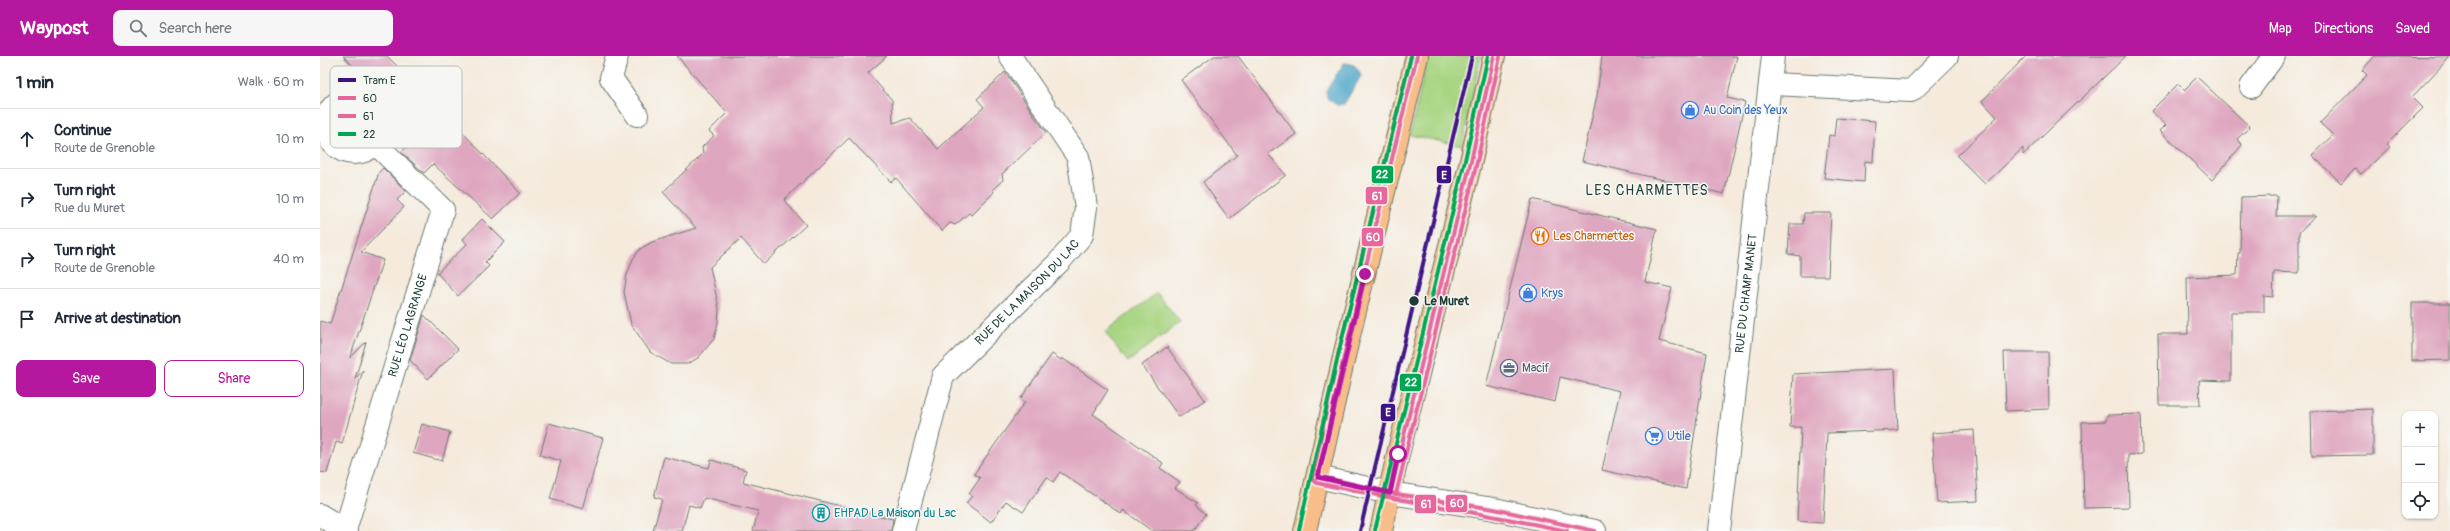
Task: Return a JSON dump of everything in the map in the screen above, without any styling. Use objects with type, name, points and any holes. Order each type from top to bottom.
[{"type":"main road","points":[[1305,531],[1345,352],[1417,56]]},
{"type":"main road","points":[[1380,531],[1471,161],[1494,56]]},
{"type":"street","points":[[617,56],[611,78],[638,115]]},
{"type":"street","name":"RUE DE LA MAISON DU LAC","points":[[902,531],[943,376],[1059,262],[1082,235],[1086,206],[1078,157],[1010,56]]},
{"type":"street","name":"RUE DU CHAMP MANET","points":[[1719,531],[1773,56]]},
{"type":"street","points":[[1771,84],[1911,91],[1947,56]]},
{"type":"street","points":[[2251,87],[2274,56]]},
{"type":"street","name":"RUE LÉO LAGRANGE","points":[[345,531],[443,210],[380,148]]},
{"type":"street","points":[[1318,477],[1390,493],[1494,509],[1595,531]]},
{"type":"street","points":[[320,515],[345,531]]},
{"type":"green space","points":[[1428,56],[1481,56],[1462,146],[1410,135]]},
{"type":"green space","points":[[1157,293],[1180,322],[1128,362],[1105,332]]},
{"type":"water","points":[[1344,63],[1355,66],[1361,76],[1344,104],[1337,105],[1327,98],[1326,91]]},
{"type":"building","points":[[343,56],[387,56],[397,66],[354,66]]},
{"type":"building","points":[[677,56],[887,56],[868,73],[892,100],[893,123],[910,118],[938,149],[984,107],[977,99],[1005,72],[1046,133],[1002,174],[1003,180],[992,190],[994,192],[971,215],[969,213],[955,225],[950,223],[942,231],[896,178],[891,182],[849,138],[784,200],[806,225],[764,264],[741,238],[710,267],[719,309],[718,323],[714,339],[698,358],[687,364],[671,364],[650,352],[631,324],[624,292],[627,275],[633,259],[640,249],[652,242],[696,228],[663,192],[703,154],[702,147],[714,136],[709,131],[727,113]]},
{"type":"building","points":[[1214,56],[1238,56],[1296,134],[1268,154],[1286,175],[1229,219],[1203,182],[1237,155],[1181,80]]},
{"type":"building","points":[[1602,56],[1737,56],[1727,98],[1745,102],[1724,194],[1582,161],[1597,96]]},
{"type":"building","points":[[2026,56],[2126,56],[2023,155],[2023,148],[1985,184],[1957,156],[1997,117],[1982,101]]},
{"type":"building","points":[[2375,56],[2450,57],[2412,97],[2423,108],[2387,144],[2390,147],[2361,174],[2355,169],[2341,183],[2312,155],[2333,135],[2320,123],[2367,75],[2362,70]]},
{"type":"building","points":[[2197,77],[2250,127],[2237,139],[2242,145],[2212,180],[2160,131],[2166,125],[2151,111],[2178,84],[2184,90]]},
{"type":"building","points":[[1836,118],[1875,121],[1873,162],[1865,161],[1864,182],[1824,178],[1829,135],[1834,136]]},
{"type":"building","points":[[462,132],[520,193],[493,219],[433,164],[424,173],[401,152],[405,148],[462,148]]},
{"type":"building","points":[[383,168],[406,191],[397,200],[404,207],[361,252],[383,260],[350,358],[366,342],[355,379],[363,370],[342,444],[336,442],[327,473],[320,472],[320,321],[330,324],[379,172]]},
{"type":"building","points":[[2277,196],[2276,216],[2316,216],[2299,232],[2299,273],[2274,272],[2273,297],[2264,296],[2264,312],[2231,312],[2231,381],[2199,380],[2200,405],[2159,405],[2158,334],[2188,334],[2187,277],[2237,275],[2238,253],[2240,253],[2241,197]]},
{"type":"building","points":[[1532,199],[1657,229],[1645,282],[1672,288],[1659,341],[1707,353],[1686,489],[1602,470],[1620,391],[1560,377],[1555,402],[1486,386]]},
{"type":"building","points":[[1804,213],[1831,213],[1828,276],[1800,276],[1800,256],[1788,254],[1790,224],[1803,224]]},
{"type":"building","points":[[482,219],[505,242],[485,262],[489,266],[458,296],[437,273],[467,244],[463,239]]},
{"type":"building","points":[[2412,303],[2450,303],[2450,360],[2412,361]]},
{"type":"building","points":[[424,315],[458,349],[428,379],[410,360]]},
{"type":"building","points":[[1167,347],[1205,400],[1179,417],[1142,365]]},
{"type":"building","points":[[2004,352],[2048,352],[2049,409],[2006,411]]},
{"type":"building","points":[[1052,354],[1061,360],[1062,358],[1108,390],[1093,414],[1163,463],[1160,468],[1180,482],[1175,488],[1198,503],[1196,505],[1206,514],[1194,531],[1152,531],[1123,510],[1121,514],[1060,472],[1053,482],[1047,477],[1023,512],[1006,501],[991,522],[966,503],[972,496],[969,494],[980,478],[974,474],[1025,402],[1021,398]]},
{"type":"building","points":[[1895,369],[1898,430],[1827,433],[1823,523],[1797,521],[1801,427],[1790,427],[1793,374]]},
{"type":"building","points":[[2373,409],[2373,455],[2312,456],[2311,411]]},
{"type":"building","points":[[2141,414],[2142,454],[2128,455],[2129,507],[2084,508],[2082,422],[2106,421],[2107,415]]},
{"type":"building","points":[[549,423],[603,438],[583,509],[550,499],[561,461],[540,455]]},
{"type":"building","points":[[422,424],[450,432],[442,461],[413,453]]},
{"type":"building","points":[[1974,430],[1978,501],[1937,503],[1932,433]]},
{"type":"building","points":[[664,457],[709,468],[711,460],[746,470],[743,482],[893,519],[891,531],[753,531],[758,511],[704,498],[700,508],[689,505],[682,531],[653,531],[662,499],[654,497]]},
{"type":"tram line","name":"E","points":[[1360,531],[1472,56]]},
{"type":"transit line","name":"61","points":[[1411,56],[1339,351],[1312,479],[1317,483],[1567,531]]},
{"type":"transit line","name":"22","points":[[1299,530],[1339,351],[1411,56]]},
{"type":"transit line","name":"60","points":[[1318,477],[1345,352],[1417,56]]},
{"type":"transit line","name":"22","points":[[1375,530],[1465,160],[1488,56]]},
{"type":"transit line","name":"60","points":[[1390,493],[1471,161],[1494,56]]},
{"type":"transit line","name":"61","points":[[1396,494],[1477,162],[1500,57]]},
{"type":"transit line","name":"60","points":[[1318,477],[1390,493],[1494,509],[1595,531]]},
{"type":"place","name":"Au Coin des Yeux","points":[[1690,110]]},
{"type":"place","name":"Les Charmettes","points":[[1540,236]]},
{"type":"place","name":"Krys","points":[[1528,293]]},
{"type":"place","name":"Le Muret","points":[[1414,301]]},
{"type":"place","name":"Macif","points":[[1509,368]]},
{"type":"place","name":"Utile","points":[[1654,436]]},
{"type":"place","name":"EHPAD La Maison du Lac","points":[[821,513]]},
{"type":"district","name":"LES CHARMETTES","points":[[1647,190]]},
{"type":"route","points":[[1365,274],[1345,352],[1318,477],[1390,493],[1398,454]]}]
